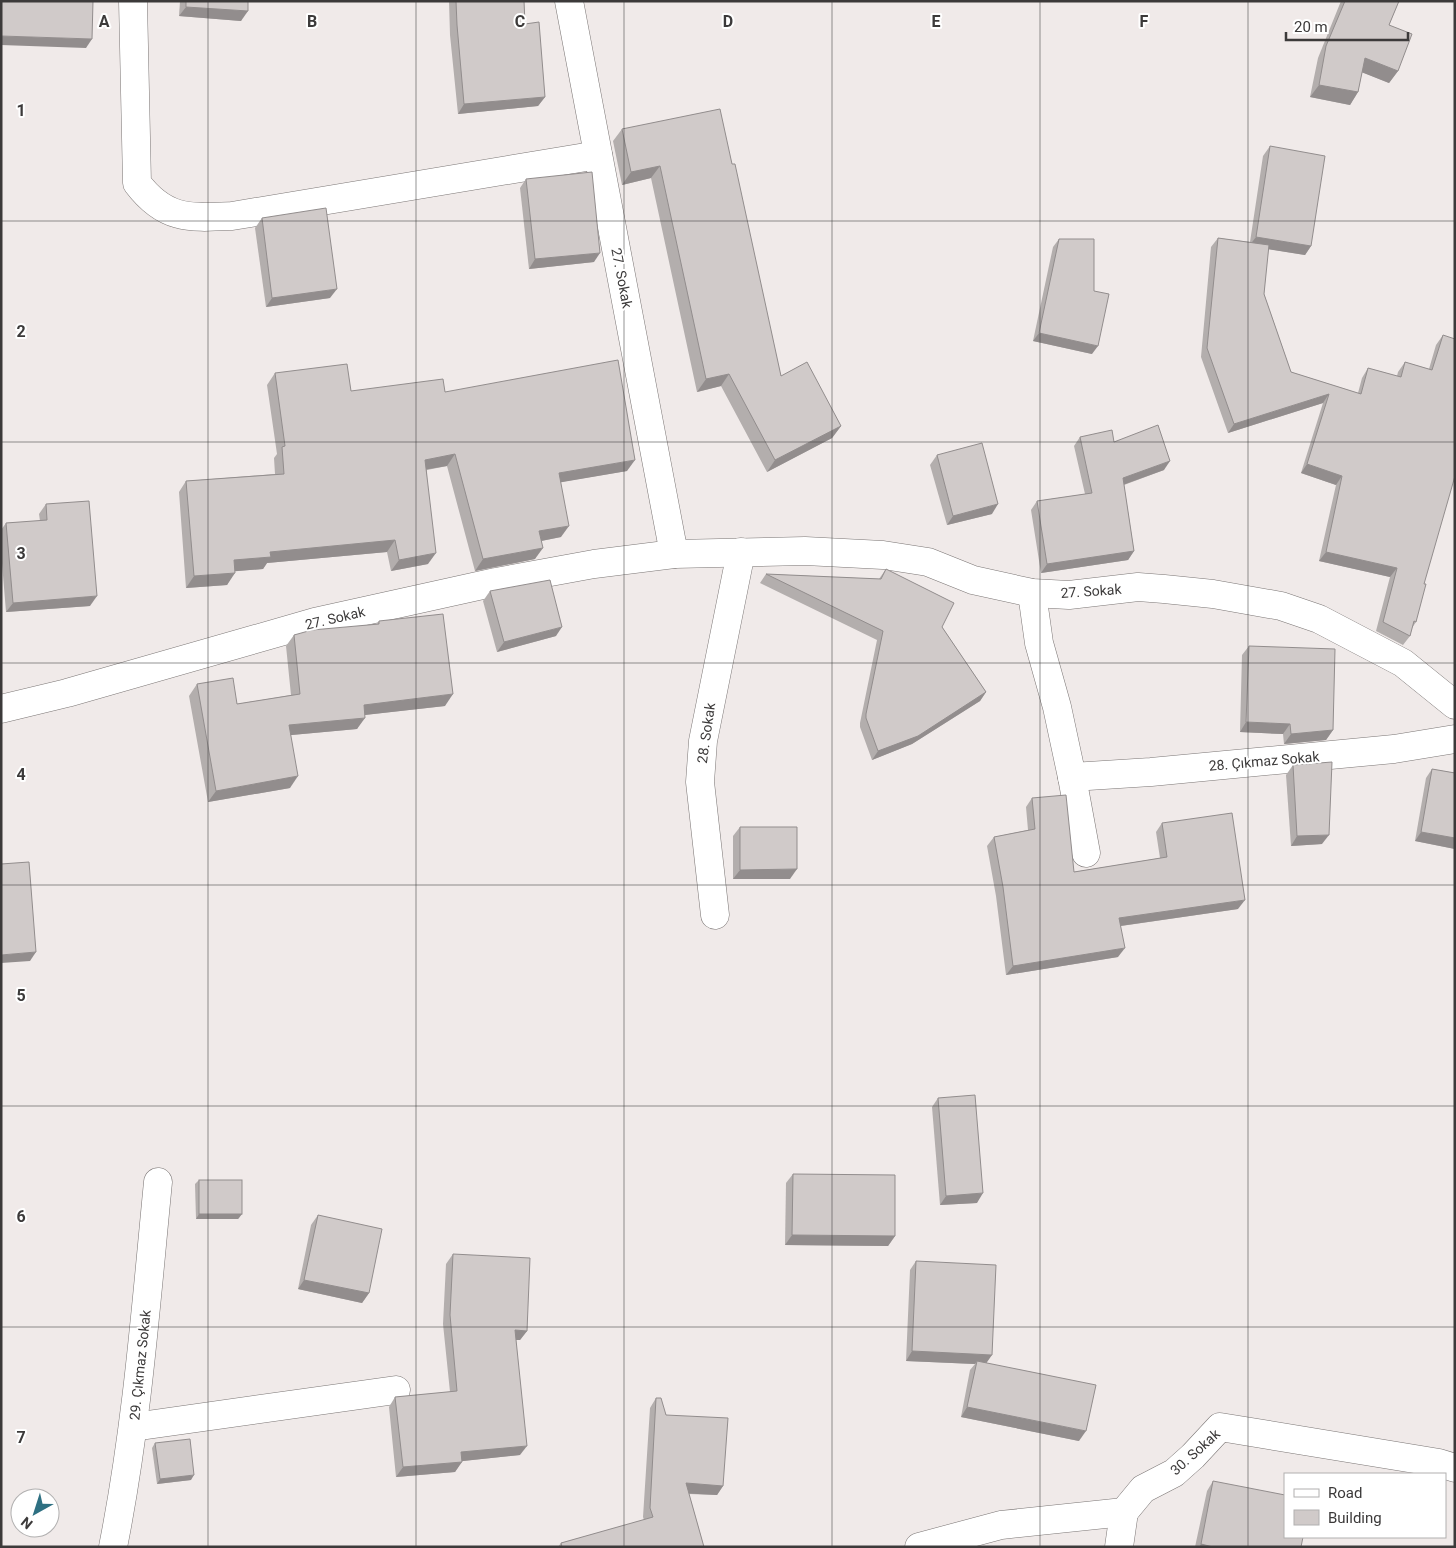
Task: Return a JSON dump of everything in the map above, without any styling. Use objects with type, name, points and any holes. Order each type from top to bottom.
[{"type":"street","points":[[134,1],[137,182],[147,196],[160,207],[179,215],[200,218],[232,216],[598,155]]},
{"type":"street","name":"27. Sokak","points":[[569,1],[674,554]]},
{"type":"street","name":"27. Sokak","points":[[1,709],[67,693],[241,642],[324,620],[496,582],[594,564],[674,554],[805,551],[883,555],[928,562],[974,580],[1032,593],[1070,595],[1156,588],[1213,594],[1281,606],[1319,619],[1403,663],[1455,705]]},
{"type":"street","name":"28. Sokak","points":[[716,915],[700,782],[703,741],[741,552]]},
{"type":"street","points":[[1032,593],[1039,643],[1057,707],[1086,853]]},
{"type":"street","name":"28. Çıkmaz Sokak","points":[[1072,777],[1151,772],[1394,749],[1455,739]]},
{"type":"street","name":"29. Çıkmaz Sokak","points":[[113,1547],[121,1510],[133,1427],[158,1182]]},
{"type":"street","points":[[133,1427],[396,1390]]},
{"type":"street","name":"30. Sokak","points":[[1124,1512],[1143,1489],[1174,1473],[1220,1427],[1439,1463],[1455,1468]]},
{"type":"street","points":[[919,1547],[1001,1525],[1124,1512],[1119,1547]]},
{"type":"building","points":[[1,1],[93,1],[92,39],[1,36]]},
{"type":"building","points":[[186,1],[248,1],[248,11],[186,7]]},
{"type":"building","points":[[456,1],[524,1],[525,24],[539,22],[545,97],[464,104]]},
{"type":"building","points":[[1345,1],[1399,1],[1389,25],[1412,34],[1398,71],[1365,58],[1358,92],[1319,85],[1326,46]]},
{"type":"building","points":[[720,109],[732,164],[735,164],[781,376],[807,362],[841,426],[775,460],[729,374],[706,379],[660,166],[631,172],[622,129]]},
{"type":"building","points":[[1270,146],[1325,156],[1311,246],[1256,237]]},
{"type":"building","points":[[592,172],[600,253],[535,259],[526,179]]},
{"type":"building","points":[[326,208],[337,289],[272,298],[262,218]]},
{"type":"building","points":[[1218,238],[1269,245],[1264,294],[1291,372],[1361,394],[1368,368],[1401,377],[1405,362],[1432,370],[1443,335],[1455,339],[1455,476],[1424,584],[1426,584],[1416,622],[1414,621],[1410,636],[1383,622],[1397,568],[1326,552],[1342,476],[1307,464],[1329,394],[1234,424],[1207,348]]},
{"type":"building","points":[[1059,239],[1094,239],[1094,291],[1109,294],[1098,346],[1039,333]]},
{"type":"building","points":[[618,360],[635,460],[559,473],[569,526],[539,531],[543,548],[483,559],[455,454],[425,460],[436,553],[399,560],[395,540],[270,552],[271,557],[234,560],[235,573],[194,576],[186,481],[284,474],[282,447],[285,446],[275,373],[347,364],[351,391],[443,379],[445,392]]},
{"type":"building","points":[[1158,425],[1170,461],[1123,478],[1134,551],[1047,564],[1037,501],[1092,493],[1080,437],[1112,430],[1114,442]]},
{"type":"building","points":[[982,443],[998,504],[953,516],[937,455]]},
{"type":"building","points":[[89,501],[97,596],[13,603],[6,523],[47,520],[46,504]]},
{"type":"building","points":[[886,569],[954,603],[942,627],[986,692],[918,736],[878,751],[866,714],[883,631],[766,574],[881,579]]},
{"type":"building","points":[[550,580],[562,627],[504,642],[490,591]]},
{"type":"building","points":[[443,614],[453,694],[364,705],[365,718],[289,725],[298,776],[216,791],[197,684],[233,678],[237,704],[300,694],[294,635],[312,630],[379,624],[379,621]]},
{"type":"building","points":[[1249,646],[1335,649],[1333,730],[1291,734],[1290,724],[1246,722]]},
{"type":"building","points":[[1332,762],[1329,835],[1297,836],[1293,765]]},
{"type":"building","points":[[1432,769],[1455,773],[1455,838],[1421,832]]},
{"type":"building","points":[[1066,795],[1074,872],[1167,857],[1162,823],[1232,813],[1245,900],[1119,918],[1125,948],[1013,966],[1003,887],[994,837],[1035,829],[1032,798]]},
{"type":"building","points":[[740,827],[797,827],[797,869],[740,870]]},
{"type":"building","points":[[29,862],[36,952],[1,955],[1,864]]},
{"type":"building","points":[[975,1095],[983,1193],[946,1196],[938,1098]]},
{"type":"building","points":[[793,1174],[895,1175],[895,1236],[792,1235]]},
{"type":"building","points":[[199,1180],[242,1180],[242,1214],[199,1214]]},
{"type":"building","points":[[318,1215],[382,1229],[369,1293],[304,1280]]},
{"type":"building","points":[[453,1254],[530,1258],[527,1331],[515,1330],[527,1446],[461,1452],[462,1462],[403,1467],[395,1397],[457,1391],[450,1315]]},
{"type":"building","points":[[916,1261],[996,1265],[992,1355],[912,1351]]},
{"type":"building","points":[[977,1361],[1096,1385],[1086,1431],[967,1407]]},
{"type":"building","points":[[656,1398],[661,1398],[666,1415],[728,1418],[723,1486],[686,1483],[704,1547],[562,1547],[561,1543],[653,1517],[650,1508]]},
{"type":"building","points":[[190,1439],[194,1475],[160,1479],[155,1443]]},
{"type":"building","points":[[1213,1481],[1284,1495],[1284,1538],[1303,1538],[1301,1547],[1213,1547],[1201,1544]]}]
